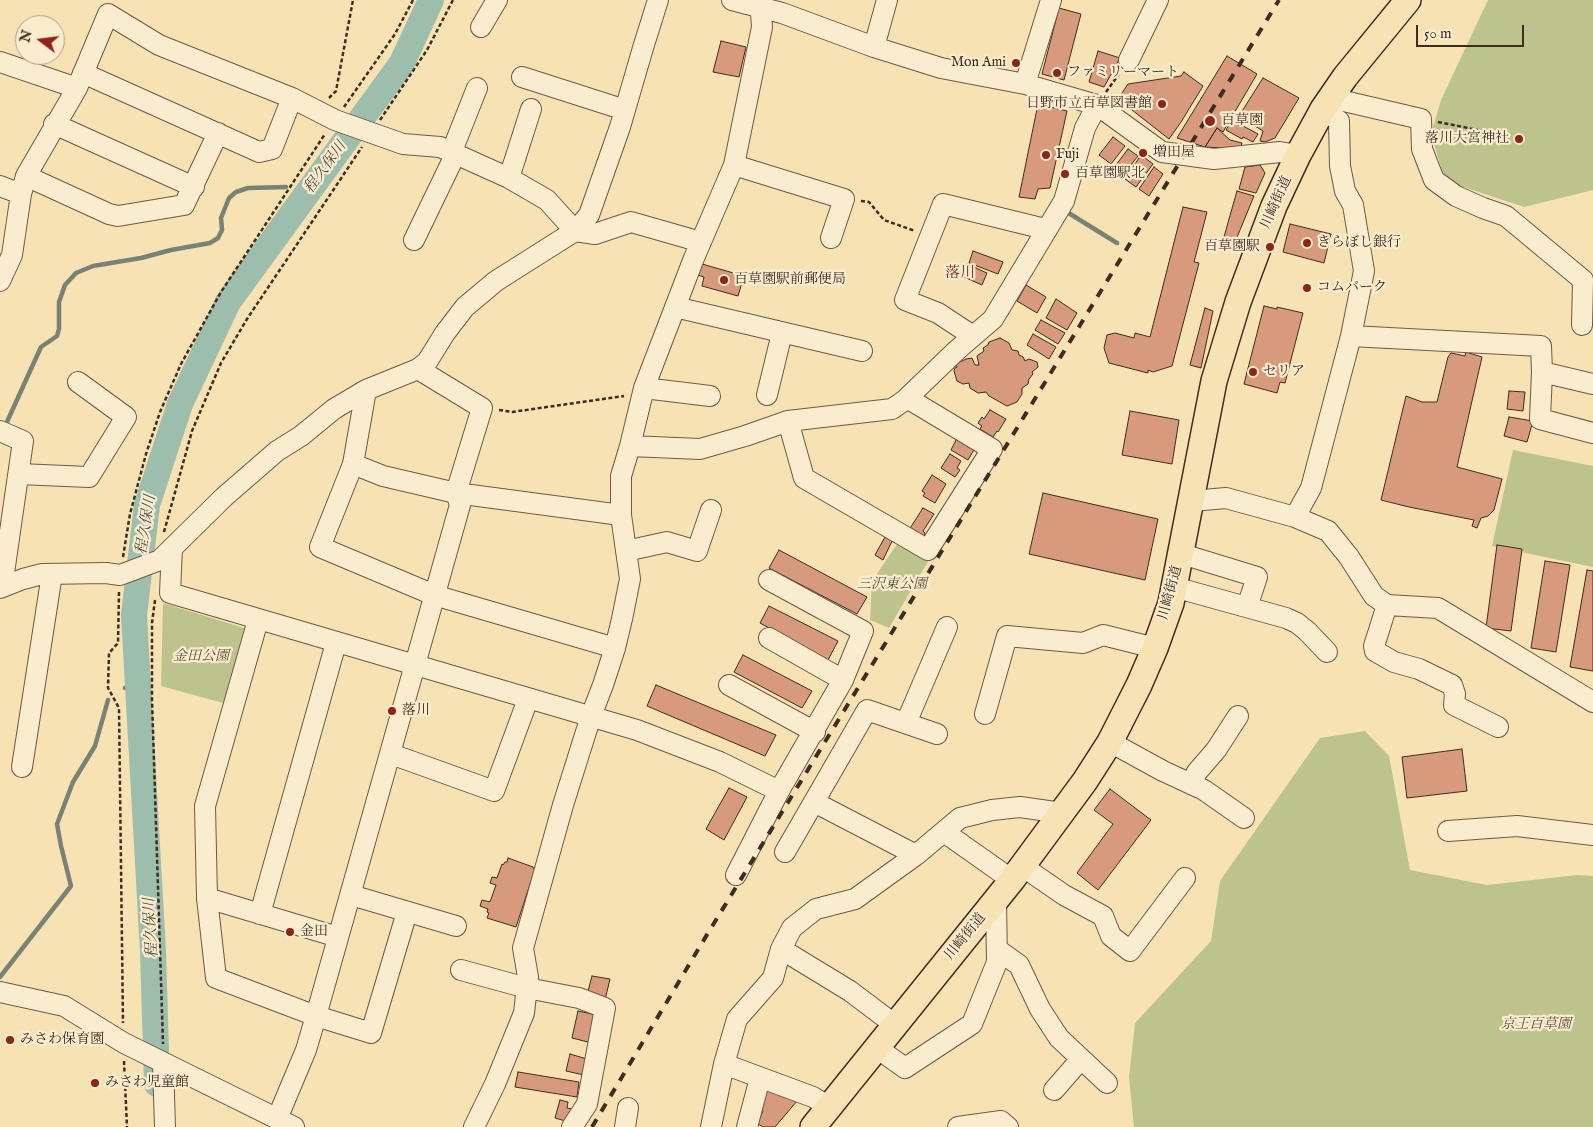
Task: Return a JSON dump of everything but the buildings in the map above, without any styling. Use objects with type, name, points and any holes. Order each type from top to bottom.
[{"type":"main road","name":"川崎街道","points":[[813,1127],[1017,873],[1062,813],[1110,742],[1139,685],[1155,648],[1174,587],[1182,554],[1214,382],[1238,302],[1274,206],[1298,154],[1327,103],[1367,48],[1408,0]]},
{"type":"street","points":[[481,27],[497,0]]},
{"type":"street","points":[[1,588],[42,574],[124,574],[166,554],[224,497],[277,451],[301,436],[334,409],[366,390],[418,369],[427,362],[444,333],[465,306],[496,281],[575,231],[589,215],[625,110],[642,48],[658,0]]},
{"type":"street","points":[[732,0],[760,4],[874,47],[941,68],[1025,84],[1096,105],[1162,152],[1214,159],[1280,152],[1298,154]]},
{"type":"street","points":[[874,47],[887,0]]},
{"type":"street","points":[[1025,84],[1051,0]]},
{"type":"street","points":[[1129,60],[1158,0]]},
{"type":"street","points":[[474,1127],[495,1084],[524,1013],[528,976],[523,948],[591,716],[615,648],[630,580],[621,514],[621,476],[643,391],[701,242],[734,165],[762,28],[760,4]]},
{"type":"street","points":[[0,281],[23,185],[54,124],[80,80],[108,14],[159,45],[292,98],[336,120],[403,144],[440,147],[454,152],[509,178],[546,200],[575,231],[595,234],[631,222],[701,242]]},
{"type":"street","points":[[0,62],[80,80],[218,133],[259,152],[272,149],[292,98]]},
{"type":"street","points":[[522,77],[625,110]]},
{"type":"street","points":[[414,240],[454,152],[477,88]]},
{"type":"street","points":[[1327,103],[1421,119],[1422,149],[1434,180],[1456,196],[1506,216],[1583,280],[1582,325]]},
{"type":"street","points":[[1295,517],[1311,488],[1351,336],[1364,271],[1353,205],[1345,192],[1340,166],[1339,121],[1327,103]]},
{"type":"street","points":[[630,446],[700,449],[745,436],[788,420],[892,409],[907,398],[993,319],[1064,200],[1085,128],[1096,105]]},
{"type":"street","points":[[509,178],[531,109]]},
{"type":"street","points":[[54,124],[194,187]]},
{"type":"street","points":[[0,186],[23,185],[118,216],[184,205],[218,133]]},
{"type":"street","points":[[734,165],[844,199],[831,238]]},
{"type":"street","points":[[973,336],[938,313],[905,300],[943,204],[1045,229]]},
{"type":"street","points":[[675,307],[862,351]]},
{"type":"street","points":[[767,396],[782,333]]},
{"type":"street","points":[[1351,336],[1541,346],[1540,419],[1593,433]]},
{"type":"street","points":[[0,992],[64,1006],[126,1044],[285,1123],[416,665],[460,505],[456,493],[482,408],[418,369]]},
{"type":"street","points":[[1542,372],[1593,384]]},
{"type":"street","points":[[19,474],[89,476],[126,418],[78,382]]},
{"type":"street","points":[[366,390],[353,464],[320,547],[434,595],[615,648]]},
{"type":"street","points":[[643,391],[710,396]]},
{"type":"street","points":[[788,420],[804,478],[928,550],[992,449],[907,398]]},
{"type":"street","points":[[0,431],[23,441],[1,588]]},
{"type":"street","points":[[353,464],[384,476],[456,493],[621,514]]},
{"type":"street","points":[[1192,501],[1226,498],[1295,517],[1328,531],[1349,557],[1374,596],[1387,605],[1438,608],[1593,702]]},
{"type":"street","points":[[626,551],[667,542],[697,550],[711,510]]},
{"type":"street","points":[[166,554],[170,593],[637,730],[711,759],[779,791]]},
{"type":"street","points":[[1182,554],[1256,577],[1247,607]]},
{"type":"street","points":[[22,767],[52,574]]},
{"type":"street","points":[[736,875],[779,791],[815,732],[843,680],[863,631],[769,580]]},
{"type":"street","points":[[1174,587],[1280,616],[1297,623],[1327,652]]},
{"type":"street","points":[[1387,605],[1374,646],[1375,651],[1394,662],[1419,670],[1452,685],[1455,694],[1454,705],[1498,727]]},
{"type":"street","points":[[258,620],[205,806],[207,898],[216,978],[316,1016],[371,1033],[407,912]]},
{"type":"street","points":[[906,723],[947,628]]},
{"type":"street","points":[[985,714],[1006,636],[1083,643],[1103,635],[1155,648]]},
{"type":"street","points":[[769,638],[843,680]]},
{"type":"street","points":[[260,914],[336,643]]},
{"type":"street","points":[[729,685],[815,732]]},
{"type":"street","points":[[391,754],[494,791],[528,699]]},
{"type":"street","points":[[785,852],[867,710],[938,734]]},
{"type":"street","points":[[1191,784],[1197,772],[1216,750],[1238,716]]},
{"type":"street","points":[[1110,742],[1164,772],[1204,790],[1244,818]]},
{"type":"street","points":[[814,802],[916,855]]},
{"type":"street","points":[[711,1127],[724,1064],[737,1020],[773,978],[781,949],[792,928],[816,909],[855,899],[916,855],[960,818],[992,810],[1020,807],[1062,813]]},
{"type":"street","points":[[1448,831],[1517,826],[1593,835]]},
{"type":"street","points":[[944,832],[1017,873],[1103,916],[1111,936],[1130,951],[1185,878]]},
{"type":"street","points":[[351,895],[456,926]]},
{"type":"street","points":[[207,898],[338,937]]},
{"type":"street","points":[[878,1048],[905,1068],[972,1024],[997,962],[996,900]]},
{"type":"street","points":[[781,949],[850,991],[895,1025]]},
{"type":"street","points":[[998,950],[1019,965],[1040,1009],[1059,1038],[1107,1082]]},
{"type":"street","points":[[461,970],[527,988],[579,998],[606,1008],[587,1104],[572,1127]]},
{"type":"street","points":[[1054,1090],[1082,1059]]},
{"type":"street","points":[[161,1062],[165,1127]]},
{"type":"street","points":[[724,1064],[813,1097],[829,1107]]},
{"type":"street","points":[[747,1127],[760,1078]]},
{"type":"street","points":[[958,1127],[1001,1122],[1008,1127]]},
{"type":"path","points":[[315,110],[336,91],[353,0]]},
{"type":"path","points":[[336,120],[395,34],[413,0]]},
{"type":"path","points":[[1421,119],[1508,136]]},
{"type":"path","points":[[844,199],[869,202],[884,220],[907,229],[932,234]]},
{"type":"path","points":[[482,408],[512,412],[643,391]]},
{"type":"path","points":[[126,1044],[128,1127]]},
{"type":"green space","points":[[1488,0],[1593,0],[1593,190],[1524,207],[1445,181],[1431,134],[1441,100]]},
{"type":"green space","points":[[1513,450],[1593,466],[1593,567],[1492,546]]},
{"type":"green space","name":"三沢東公園","points":[[898,543],[929,560],[889,628],[870,620],[872,581]]},
{"type":"green space","name":"金田公園","points":[[163,603],[244,628],[247,635],[227,704],[161,686]]},
{"type":"green space","name":"京王百草園","points":[[1365,731],[1389,756],[1410,870],[1487,885],[1578,875],[1593,876],[1593,1127],[1134,1127],[1129,1077],[1135,1023],[1211,941],[1220,881],[1320,738]]},
{"type":"waterway","name":"程久保川","points":[[157,1084],[153,951],[134,615],[147,505],[180,404],[228,302],[402,63],[431,0]]},
{"type":"waterway","points":[[6,424],[41,347],[57,336],[59,329],[59,302],[65,285],[76,273],[93,266],[210,243],[218,238],[222,230],[221,218],[229,198],[236,192],[248,188],[286,187]]},
{"type":"waterway","points":[[294,199],[299,203]]},
{"type":"waterway","points":[[1067,212],[1117,243]]},
{"type":"waterway","points":[[125,688],[138,684]]},
{"type":"waterway","points":[[0,977],[71,886],[57,824],[73,782],[95,746],[108,700]]},
{"type":"railway","points":[[592,1127],[708,933],[1279,0]]},
{"type":"place","name":"Mon Ami","points":[[1016,63]]},
{"type":"place","name":"ファミリーマート","points":[[1057,73]]},
{"type":"place","name":"日野市立百草図書館","points":[[1162,104]]},
{"type":"place","name":"百草園","points":[[1210,121]]},
{"type":"place","name":"落川大宮神社","points":[[1519,139]]},
{"type":"place","name":"増田屋","points":[[1143,153]]},
{"type":"place","name":"Fuji","points":[[1046,155]]},
{"type":"place","name":"百草園駅北","points":[[1065,174]]},
{"type":"place","name":"きらぼし銀行","points":[[1307,243]]},
{"type":"place","name":"百草園駅","points":[[1270,247]]},
{"type":"place","name":"百草園駅前郵便局","points":[[724,280]]},
{"type":"place","name":"コムパーク","points":[[1307,288]]},
{"type":"place","name":"セリア","points":[[1253,372]]},
{"type":"place","name":"落川","points":[[392,711]]},
{"type":"place","name":"金田","points":[[290,932]]},
{"type":"place","name":"みさわ保育園","points":[[10,1040]]},
{"type":"place","name":"みさわ児童館","points":[[95,1083]]},
{"type":"district","name":"落川","points":[[960,274]]}]
